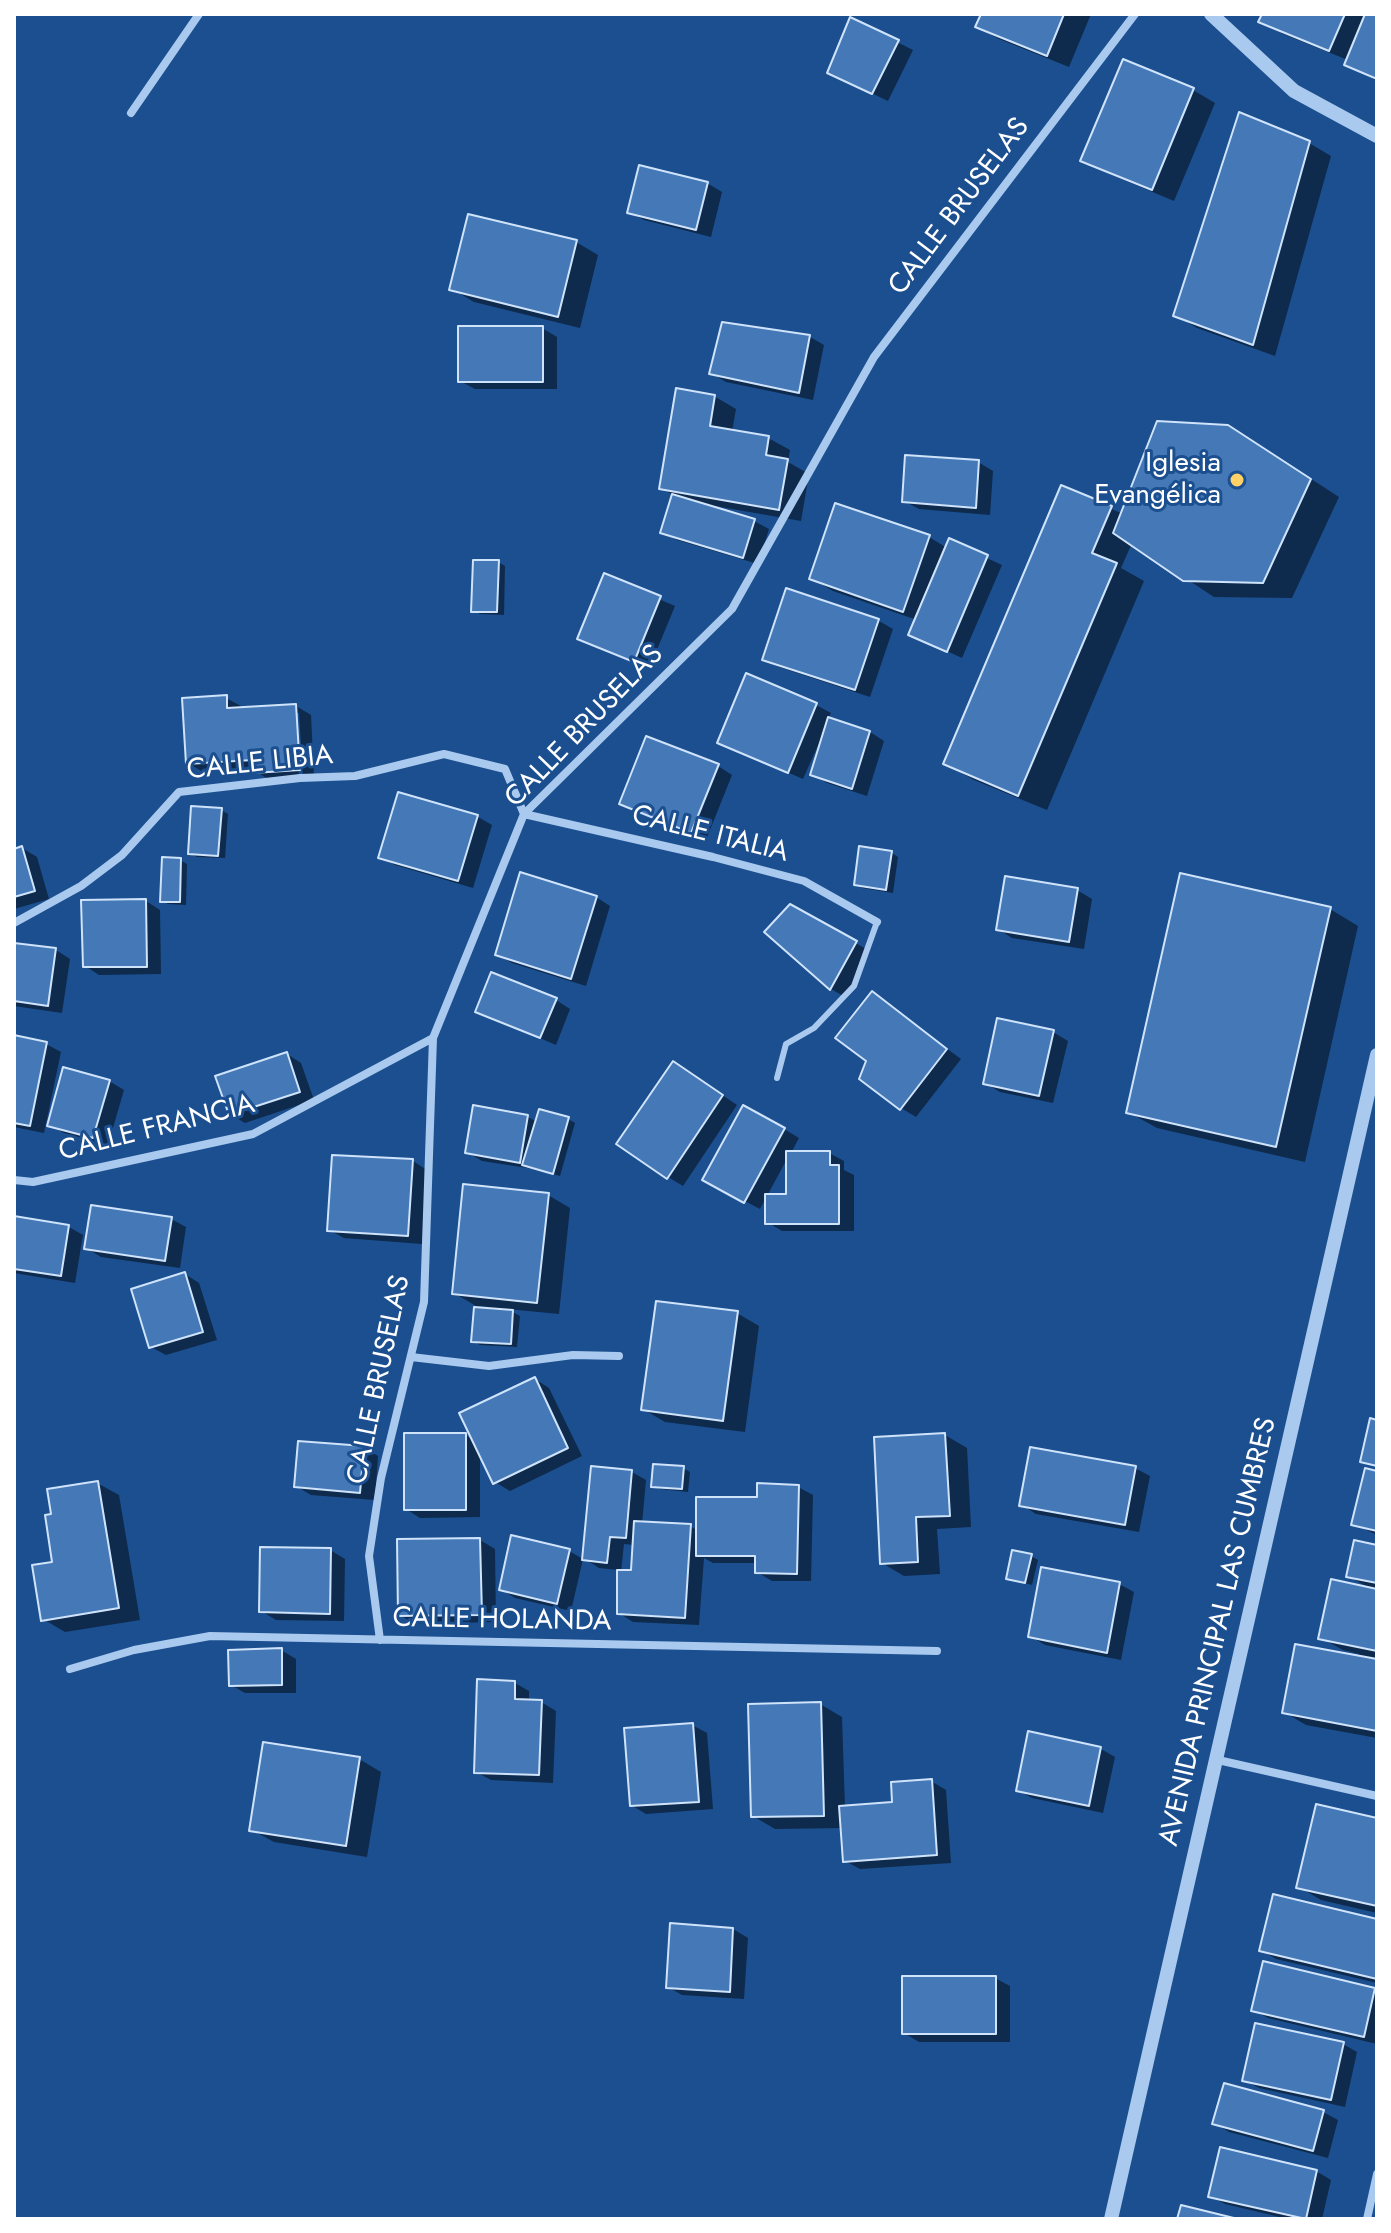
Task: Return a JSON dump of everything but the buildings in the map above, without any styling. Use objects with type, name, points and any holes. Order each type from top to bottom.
[{"type":"street","points":[[131,113],[199,14]]},
{"type":"street","name":"CALLE BRUSELAS","points":[[380,1640],[369,1556],[381,1478],[424,1302],[433,1038],[524,814],[732,609],[874,357],[1135,14]]},
{"type":"street","points":[[1211,14],[1294,91],[1377,136]]},
{"type":"street","name":"CALLE LIBIA","points":[[14,923],[81,886],[122,855],[179,792],[300,778],[355,776],[444,754],[505,769],[524,814]]},
{"type":"street","name":"CALLE ITALIA","points":[[524,814],[804,881],[877,922]]},
{"type":"street","name":"CALLE FRANCIA","points":[[14,1180],[33,1182],[253,1134],[433,1038]]},
{"type":"street","name":"AVENIDA PRINCIPAL LAS CUMBRES","points":[[1111,2219],[1377,1055]]},
{"type":"street","points":[[411,1357],[489,1366],[573,1355],[619,1356]]},
{"type":"street","name":"CALLE HOLANDA","points":[[70,1669],[134,1650],[210,1636],[937,1651]]},
{"type":"street","points":[[1218,1760],[1377,1796]]},
{"type":"street","points":[[1367,2219],[1377,2174]]},
{"type":"lane","points":[[777,1078],[786,1044],[814,1028],[854,986],[877,922]]},
{"type":"place","name":"Iglesia Evangélica","points":[[1237,480]]}]
